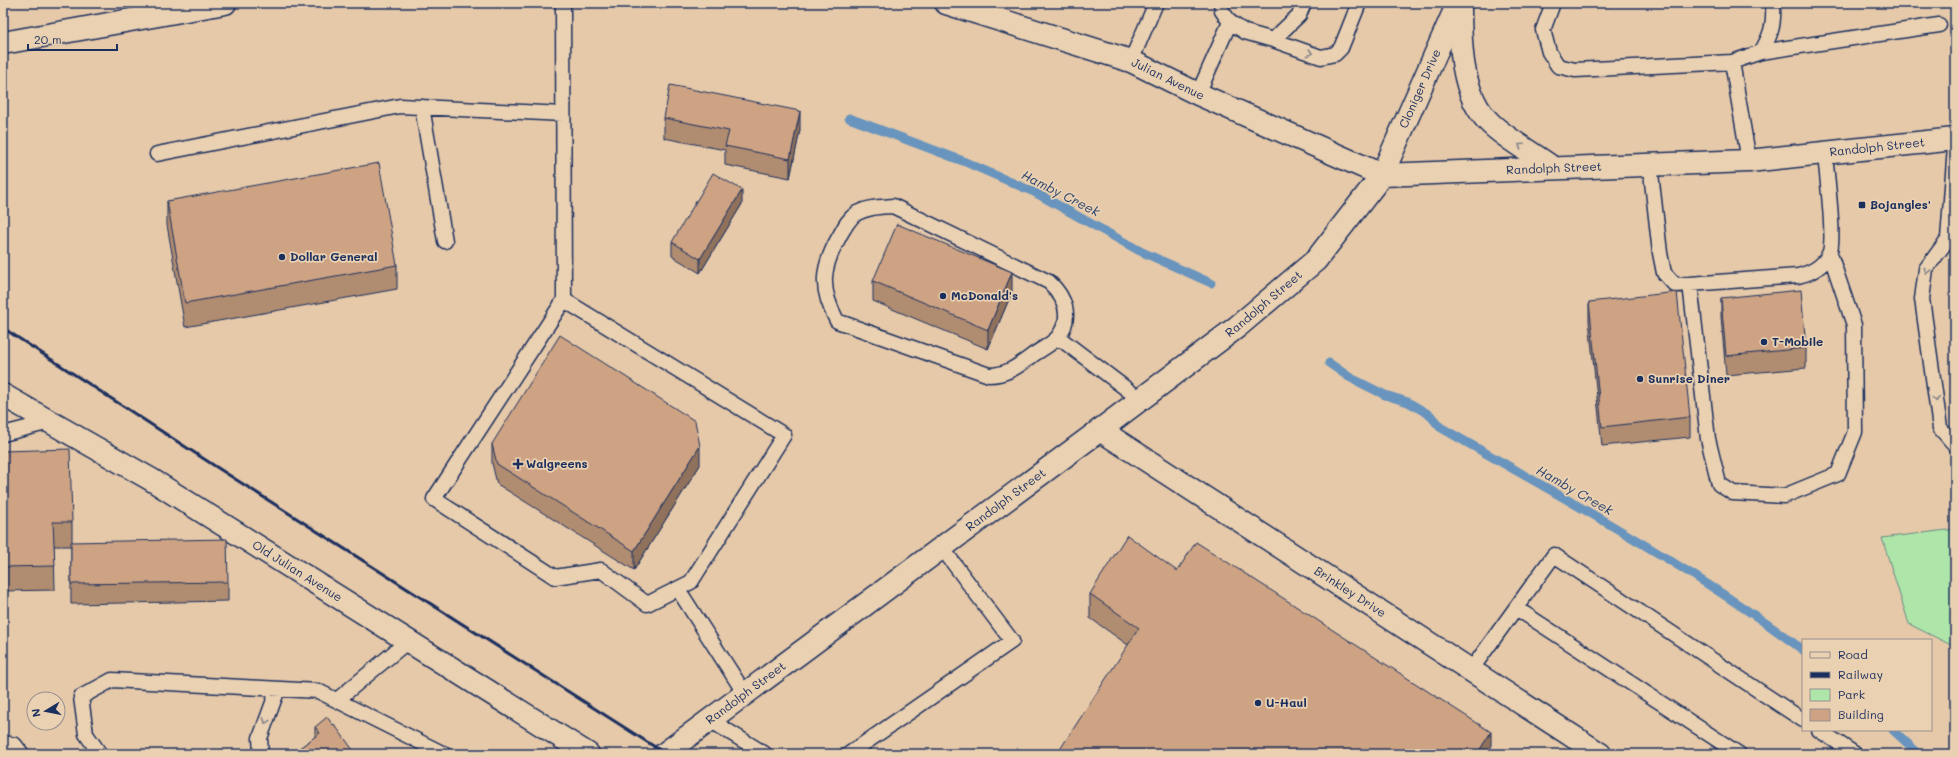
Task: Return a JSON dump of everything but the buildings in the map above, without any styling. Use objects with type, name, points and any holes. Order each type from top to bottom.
[{"type":"street","points":[[3,43],[225,3]]},
{"type":"street","name":"Julian Avenue","points":[[946,3],[1131,61],[1198,94],[1382,175]]},
{"type":"street","points":[[1459,3],[1460,45],[1465,74],[1475,104],[1490,124],[1553,168]]},
{"type":"street","name":"Cloniger Drive","points":[[1382,175],[1459,3]]},
{"type":"street","name":"Randolph Street","points":[[664,754],[1237,327],[1316,260],[1382,175],[1749,161],[1955,139]]},
{"type":"street","name":"Old Julian Avenue","points":[[3,395],[152,480],[588,754]]},
{"type":"street","name":"Brinkley Drive","points":[[1100,430],[1600,754]]},
{"type":"lane","points":[[563,3],[564,300],[434,499],[555,577],[601,570],[647,604],[691,582],[784,435],[564,300]]},
{"type":"lane","points":[[1131,61],[1156,3]]},
{"type":"lane","points":[[1221,3],[1222,11],[1230,22],[1245,32],[1322,57],[1335,54],[1341,48],[1359,3]]},
{"type":"lane","points":[[1273,40],[1299,15],[1304,3]]},
{"type":"lane","points":[[1553,3],[1543,30],[1549,52],[1558,66],[1575,70],[1732,62],[1761,52],[1939,25]]},
{"type":"lane","points":[[1761,52],[1769,39],[1774,24],[1773,3]]},
{"type":"lane","points":[[1198,94],[1230,22]]},
{"type":"lane","points":[[1732,62],[1749,161]]},
{"type":"lane","points":[[157,154],[400,106],[563,114]]},
{"type":"lane","points":[[422,107],[445,241]]},
{"type":"lane","points":[[1955,148],[1951,239],[1926,268],[1922,299],[1940,428],[1955,445]]},
{"type":"lane","points":[[1690,284],[1708,439],[1720,484],[1733,493],[1784,496],[1838,474],[1855,432],[1854,325],[1830,254],[1832,239],[1825,153]]},
{"type":"lane","points":[[1650,164],[1659,249],[1664,273],[1675,284],[1798,276],[1812,272],[1822,264],[1830,254]]},
{"type":"lane","points":[[893,206],[1049,282],[1058,291],[1065,304],[1067,318],[1058,337],[1011,371],[1000,375],[989,375],[837,321],[830,308],[826,293],[825,266],[848,220],[871,207],[893,206]]},
{"type":"lane","points":[[1058,337],[1141,400]]},
{"type":"lane","points":[[3,434],[50,422]]},
{"type":"lane","points":[[849,754],[1012,641],[942,548]]},
{"type":"lane","points":[[1471,670],[1554,555],[1802,719]]},
{"type":"lane","points":[[678,589],[745,694]]},
{"type":"lane","points":[[1516,608],[1739,754]]},
{"type":"lane","points":[[337,700],[408,641]]},
{"type":"lane","points":[[100,754],[86,734],[81,697],[112,680],[318,691],[444,754]]},
{"type":"lane","points":[[261,754],[260,738],[278,689]]},
{"type":"lane","points":[[710,720],[765,754]]},
{"type":"lane","points":[[1820,731],[1855,754]]},
{"type":"lane","points":[[3,744],[16,745],[22,754]]},
{"type":"green space","points":[[1955,529],[1955,647],[1909,624],[1882,538]]},
{"type":"waterway","name":"Hamby Creek","points":[[849,118],[963,161],[1036,193],[1140,251],[1211,283]]},
{"type":"waterway","name":"Hamby Creek","points":[[1329,363],[1349,377],[1385,395],[1408,402],[1430,415],[1440,427],[1625,533],[1715,589],[1802,649]]},
{"type":"waterway","name":"Hamby Creek","points":[[1894,731],[1919,754]]},
{"type":"railway","points":[[3,328],[221,470],[666,754]]},
{"type":"place","name":"Bojangles'","points":[[1862,205]]},
{"type":"place","name":"Dollar General","points":[[282,257]]},
{"type":"place","name":"McDonald's","points":[[943,296]]},
{"type":"place","name":"T-Mobile","points":[[1764,342]]},
{"type":"place","name":"Sunrise Diner","points":[[1640,379]]},
{"type":"place","name":"Walgreens","points":[[518,464]]},
{"type":"place","name":"U-Haul","points":[[1258,703]]}]
